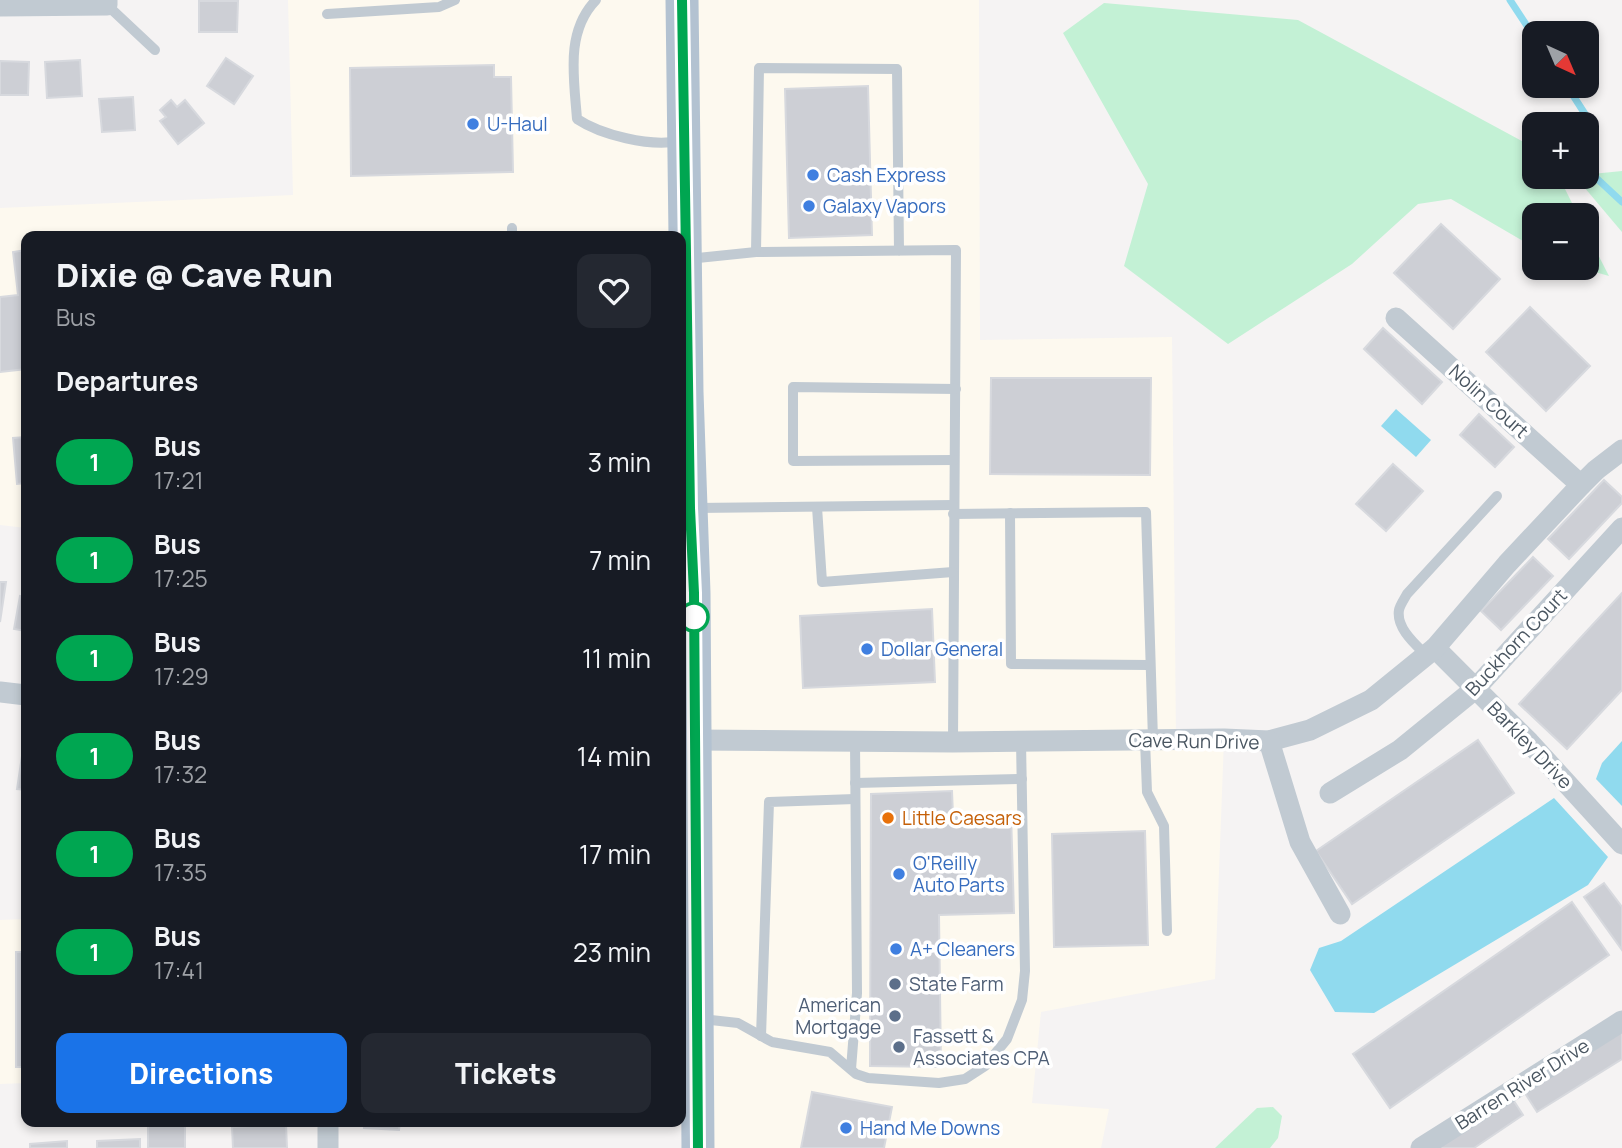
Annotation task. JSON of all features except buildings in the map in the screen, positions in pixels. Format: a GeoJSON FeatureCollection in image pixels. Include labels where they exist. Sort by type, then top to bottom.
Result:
{"type":"FeatureCollection","features":[{"type":"Feature","properties":{"kind":"main road"},"geometry":{"type":"LineString","coordinates":[[682,0],[685,231]]}},
{"type":"Feature","properties":{"kind":"main road"},"geometry":{"type":"LineString","coordinates":[[686,475],[690,508],[687,624],[695,740],[688,814],[689,917],[697,1018],[698,1148]]}},
{"type":"Feature","properties":{"kind":"street"},"geometry":{"type":"LineString","coordinates":[[0,6],[107,2]]}},
{"type":"Feature","properties":{"kind":"street","name":"Nolin Court"},"geometry":{"type":"LineString","coordinates":[[1396,317],[1581,485]]}},
{"type":"Feature","properties":{"kind":"street","name":"Cave Run Drive"},"geometry":{"type":"LineString","coordinates":[[695,740],[1269,741],[1329,723],[1371,700],[1430,652],[1581,485],[1622,450]]}},
{"type":"Feature","properties":{"kind":"street","name":"Buckhorn Court"},"geometry":{"type":"LineString","coordinates":[[1330,793],[1400,750],[1475,689],[1622,528]]}},
{"type":"Feature","properties":{"kind":"street","name":"Barkley Drive"},"geometry":{"type":"LineString","coordinates":[[1430,652],[1475,689],[1538,752],[1622,844]]}},
{"type":"Feature","properties":{"kind":"street"},"geometry":{"type":"LineString","coordinates":[[0,692],[21,694]]}},
{"type":"Feature","properties":{"kind":"street"},"geometry":{"type":"LineString","coordinates":[[1269,741],[1300,842],[1340,914]]}},
{"type":"Feature","properties":{"kind":"street","name":"Barren River Drive"},"geometry":{"type":"LineString","coordinates":[[1422,1148],[1622,1021]]}},
{"type":"Feature","properties":{"kind":"street"},"geometry":{"type":"LineString","coordinates":[[328,1127],[328,1148]]}},
{"type":"Feature","properties":{"kind":"lane"},"geometry":{"type":"LineString","coordinates":[[327,14],[439,7],[455,0]]}},
{"type":"Feature","properties":{"kind":"lane"},"geometry":{"type":"LineString","coordinates":[[590,1],[581,19],[572,56],[577,119],[589,127],[648,142],[669,143],[684,140]]}},
{"type":"Feature","properties":{"kind":"lane"},"geometry":{"type":"LineString","coordinates":[[107,2],[155,50]]}},
{"type":"Feature","properties":{"kind":"lane"},"geometry":{"type":"LineString","coordinates":[[756,252],[759,68],[897,69],[899,250]]}},
{"type":"Feature","properties":{"kind":"lane"},"geometry":{"type":"LineString","coordinates":[[686,259],[756,252],[956,250],[953,742]]}},
{"type":"Feature","properties":{"kind":"lane"},"geometry":{"type":"LineString","coordinates":[[954,460],[793,461],[793,387],[956,389]]}},
{"type":"Feature","properties":{"kind":"lane"},"geometry":{"type":"LineString","coordinates":[[1430,652],[1409,638],[1401,625],[1399,610],[1407,594],[1497,496]]}},
{"type":"Feature","properties":{"kind":"lane"},"geometry":{"type":"LineString","coordinates":[[817,507],[822,582],[953,572]]}},
{"type":"Feature","properties":{"kind":"lane"},"geometry":{"type":"LineString","coordinates":[[690,508],[817,507],[1010,513],[1146,512],[1150,665],[1147,792],[1164,826],[1167,931]]}},
{"type":"Feature","properties":{"kind":"lane"},"geometry":{"type":"LineString","coordinates":[[1010,513],[1011,664],[1150,665]]}},
{"type":"Feature","properties":{"kind":"lane"},"geometry":{"type":"LineString","coordinates":[[851,1069],[857,993],[855,741]]}},
{"type":"Feature","properties":{"kind":"lane"},"geometry":{"type":"LineString","coordinates":[[697,1018],[738,1023],[772,1042],[830,1052],[856,1074],[868,1078],[939,1083],[965,1079],[985,1066],[1007,1039],[1022,1000],[1025,971],[1021,741]]}},
{"type":"Feature","properties":{"kind":"lane"},"geometry":{"type":"LineString","coordinates":[[855,783],[1022,779]]}},
{"type":"Feature","properties":{"kind":"lane"},"geometry":{"type":"LineString","coordinates":[[761,1036],[769,802],[855,799]]}},
{"type":"Feature","properties":{"kind":"shaded area"},"geometry":{"type":"Polygon","coordinates":[[[288,0],[979,0],[980,340],[1172,337],[1176,739],[1224,739],[1215,979],[1041,1012],[1032,1103],[1109,1109],[1101,1148],[698,1148],[686,504],[686,231],[21,231],[21,527],[0,525],[0,208],[293,195],[288,0]]]}},
{"type":"Feature","properties":{"kind":"shaded area"},"geometry":{"type":"Polygon","coordinates":[[[21,919],[21,1083],[0,1084],[0,920],[21,919]]]}},
{"type":"Feature","properties":{"kind":"green space"},"geometry":{"type":"Polygon","coordinates":[[[1104,3],[1298,20],[1522,141],[1522,189],[1565,189],[1572,203],[1522,203],[1522,240],[1451,199],[1418,204],[1352,264],[1228,344],[1124,266],[1148,184],[1063,33],[1104,3]]]}},
{"type":"Feature","properties":{"kind":"green space"},"geometry":{"type":"Polygon","coordinates":[[[1622,171],[1622,232],[1586,189],[1599,189],[1599,173],[1622,171]]]}},
{"type":"Feature","properties":{"kind":"green space"},"geometry":{"type":"Polygon","coordinates":[[[1599,256],[1609,276],[1599,273],[1599,256]]]}},
{"type":"Feature","properties":{"kind":"green space"},"geometry":{"type":"Polygon","coordinates":[[[1273,1107],[1282,1116],[1278,1138],[1270,1148],[1215,1148],[1257,1108],[1273,1107]]]}},
{"type":"Feature","properties":{"kind":"water"},"geometry":{"type":"Polygon","coordinates":[[[1396,409],[1431,440],[1416,457],[1381,426],[1396,409]]]}},
{"type":"Feature","properties":{"kind":"water"},"geometry":{"type":"Polygon","coordinates":[[[1622,741],[1622,806],[1596,779],[1602,763],[1622,741]]]}},
{"type":"Feature","properties":{"kind":"water"},"geometry":{"type":"Polygon","coordinates":[[[1554,798],[1608,857],[1588,885],[1374,1013],[1335,1012],[1310,970],[1319,948],[1341,941],[1554,798]]]}},
{"type":"Feature","properties":{"kind":"waterway"},"geometry":{"type":"LineString","coordinates":[[1510,0],[1524,21]]}},
{"type":"Feature","properties":{"kind":"waterway"},"geometry":{"type":"LineString","coordinates":[[1575,98],[1594,128],[1592,174],[1622,202]]}},
{"type":"Feature","properties":{"kind":"bus line","name":"1"},"geometry":{"type":"LineString","coordinates":[[682,0],[686,231]]}},
{"type":"Feature","properties":{"kind":"bus line","name":"1"},"geometry":{"type":"LineString","coordinates":[[686,254],[694,593],[698,1148]]}},
{"type":"Feature","properties":{"kind":"place","name":"U-Haul"},"geometry":{"type":"Point","coordinates":[473,124]}},
{"type":"Feature","properties":{"kind":"place","name":"Cash Express"},"geometry":{"type":"Point","coordinates":[813,175]}},
{"type":"Feature","properties":{"kind":"place","name":"Galaxy Vapors"},"geometry":{"type":"Point","coordinates":[809,206]}},
{"type":"Feature","properties":{"kind":"place","name":"Dollar General"},"geometry":{"type":"Point","coordinates":[867,649]}},
{"type":"Feature","properties":{"kind":"place","name":"Little Caesars"},"geometry":{"type":"Point","coordinates":[888,818]}},
{"type":"Feature","properties":{"kind":"place","name":"O'Reilly Auto Parts"},"geometry":{"type":"Point","coordinates":[899,874]}},
{"type":"Feature","properties":{"kind":"place","name":"A+ Cleaners"},"geometry":{"type":"Point","coordinates":[896,949]}},
{"type":"Feature","properties":{"kind":"place","name":"State Farm"},"geometry":{"type":"Point","coordinates":[895,984]}},
{"type":"Feature","properties":{"kind":"place","name":"American Mortgage"},"geometry":{"type":"Point","coordinates":[895,1016]}},
{"type":"Feature","properties":{"kind":"place","name":"Fassett & Associates CPA"},"geometry":{"type":"Point","coordinates":[899,1047]}},
{"type":"Feature","properties":{"kind":"place","name":"Hand Me Downs"},"geometry":{"type":"Point","coordinates":[846,1128]}}]}
